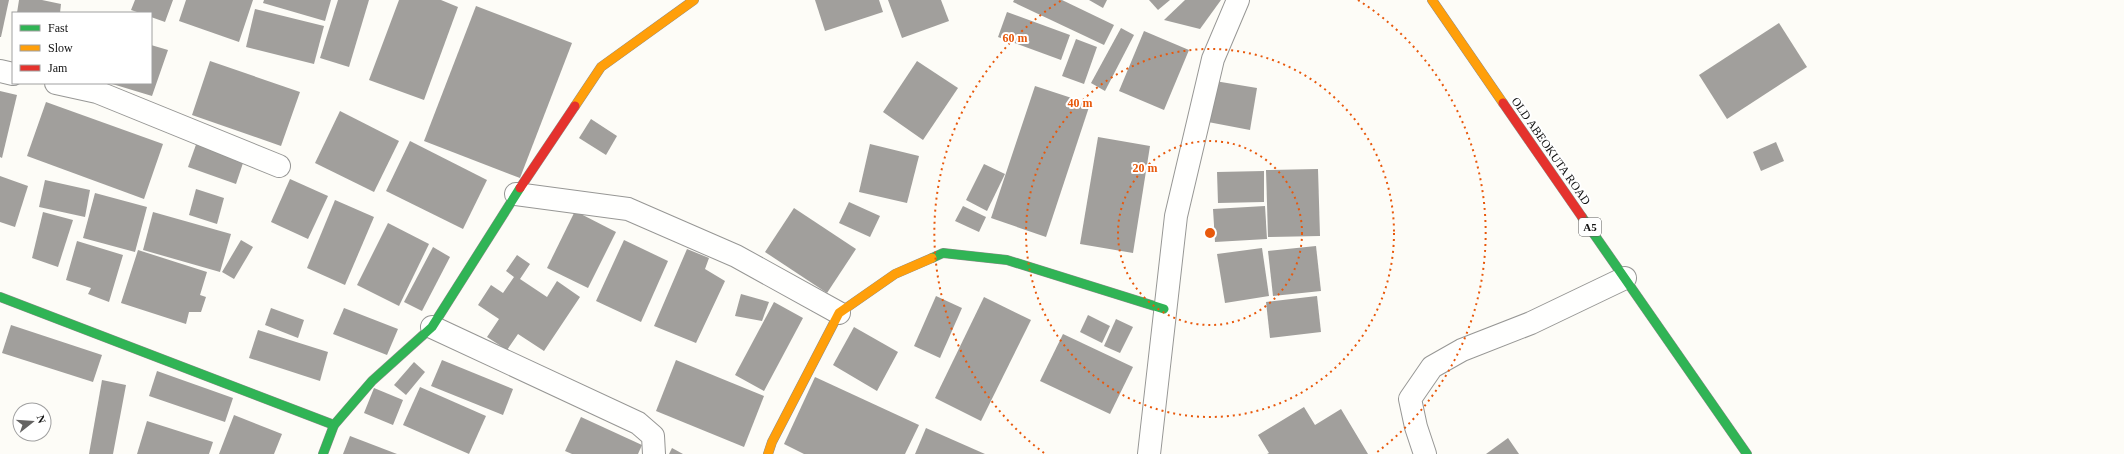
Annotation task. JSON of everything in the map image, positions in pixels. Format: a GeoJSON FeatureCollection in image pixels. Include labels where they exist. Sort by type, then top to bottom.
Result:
{"type":"FeatureCollection","features":[{"type":"Feature","properties":{"kind":"main road"},"geometry":{"type":"LineString","coordinates":[[323,454],[334,425],[372,381],[432,327],[516,194],[601,67],[694,0]]}},
{"type":"Feature","properties":{"kind":"main road","name":"OLD ABEOKUTA ROAD"},"geometry":{"type":"LineString","coordinates":[[1432,0],[1747,454]]}},
{"type":"Feature","properties":{"kind":"main road"},"geometry":{"type":"LineString","coordinates":[[768,454],[786,414],[840,312],[895,274],[943,253],[1007,260],[1164,309]]}},
{"type":"Feature","properties":{"kind":"main road"},"geometry":{"type":"LineString","coordinates":[[0,297],[334,425]]}},
{"type":"Feature","properties":{"kind":"street"},"geometry":{"type":"LineString","coordinates":[[1150,454],[1164,309],[1179,201],[1213,59],[1238,0]]}},
{"type":"Feature","properties":{"kind":"street"},"geometry":{"type":"LineString","coordinates":[[0,71],[12,74]]}},
{"type":"Feature","properties":{"kind":"street"},"geometry":{"type":"LineString","coordinates":[[61,84],[97,92],[279,166]]}},
{"type":"Feature","properties":{"kind":"street"},"geometry":{"type":"LineString","coordinates":[[516,194],[628,209],[736,256],[840,312]]}},
{"type":"Feature","properties":{"kind":"street"},"geometry":{"type":"LineString","coordinates":[[1425,454],[1416,427],[1410,399],[1432,367],[1462,350],[1531,322],[1625,278]]}},
{"type":"Feature","properties":{"kind":"street"},"geometry":{"type":"LineString","coordinates":[[432,327],[638,423],[652,436],[654,454]]}},
{"type":"Feature","properties":{"kind":"building"},"geometry":{"type":"Polygon","coordinates":[[[0,0],[9,0],[1,37],[0,37],[0,0]]]}},
{"type":"Feature","properties":{"kind":"building"},"geometry":{"type":"Polygon","coordinates":[[[19,0],[42,0],[61,4],[60,12],[17,12],[19,0]]]}},
{"type":"Feature","properties":{"kind":"building"},"geometry":{"type":"Polygon","coordinates":[[[135,0],[173,0],[165,22],[152,17],[152,12],[137,12],[131,10],[135,0]]]}},
{"type":"Feature","properties":{"kind":"building"},"geometry":{"type":"Polygon","coordinates":[[[186,0],[253,0],[239,42],[179,21],[186,0]]]}},
{"type":"Feature","properties":{"kind":"building"},"geometry":{"type":"Polygon","coordinates":[[[264,0],[331,0],[325,21],[263,3],[264,0]]]}},
{"type":"Feature","properties":{"kind":"building"},"geometry":{"type":"Polygon","coordinates":[[[338,0],[369,0],[349,67],[320,58],[338,0]]]}},
{"type":"Feature","properties":{"kind":"building"},"geometry":{"type":"Polygon","coordinates":[[[399,0],[441,0],[458,7],[424,100],[369,80],[399,0]]]}},
{"type":"Feature","properties":{"kind":"building"},"geometry":{"type":"Polygon","coordinates":[[[815,0],[879,0],[883,12],[825,31],[815,0]]]}},
{"type":"Feature","properties":{"kind":"building"},"geometry":{"type":"Polygon","coordinates":[[[888,0],[941,0],[949,21],[902,38],[888,0]]]}},
{"type":"Feature","properties":{"kind":"building"},"geometry":{"type":"Polygon","coordinates":[[[1014,0],[1062,0],[1114,25],[1104,45],[1013,2],[1014,0]]]}},
{"type":"Feature","properties":{"kind":"building"},"geometry":{"type":"Polygon","coordinates":[[[1089,0],[1107,0],[1103,8],[1089,0]]]}},
{"type":"Feature","properties":{"kind":"building"},"geometry":{"type":"Polygon","coordinates":[[[1149,0],[1170,0],[1158,10],[1149,0]]]}},
{"type":"Feature","properties":{"kind":"building"},"geometry":{"type":"Polygon","coordinates":[[[1185,0],[1221,0],[1200,29],[1164,20],[1185,0]]]}},
{"type":"Feature","properties":{"kind":"building"},"geometry":{"type":"Polygon","coordinates":[[[476,6],[572,43],[520,178],[424,141],[476,6]]]}},
{"type":"Feature","properties":{"kind":"building"},"geometry":{"type":"Polygon","coordinates":[[[255,9],[324,26],[314,64],[246,47],[255,9]]]}},
{"type":"Feature","properties":{"kind":"building"},"geometry":{"type":"Polygon","coordinates":[[[1007,12],[1070,35],[1061,60],[998,37],[1007,12]]]}},
{"type":"Feature","properties":{"kind":"building"},"geometry":{"type":"Polygon","coordinates":[[[1779,23],[1807,67],[1727,119],[1699,75],[1779,23]]]}},
{"type":"Feature","properties":{"kind":"building"},"geometry":{"type":"Polygon","coordinates":[[[1121,28],[1134,35],[1105,91],[1091,83],[1121,28]]]}},
{"type":"Feature","properties":{"kind":"building"},"geometry":{"type":"Polygon","coordinates":[[[1144,31],[1189,50],[1164,110],[1119,91],[1144,31]]]}},
{"type":"Feature","properties":{"kind":"building"},"geometry":{"type":"Polygon","coordinates":[[[1076,39],[1097,47],[1084,84],[1062,76],[1076,39]]]}},
{"type":"Feature","properties":{"kind":"building"},"geometry":{"type":"Polygon","coordinates":[[[152,45],[168,50],[152,96],[112,84],[152,84],[152,45]]]}},
{"type":"Feature","properties":{"kind":"building"},"geometry":{"type":"Polygon","coordinates":[[[210,61],[300,92],[281,146],[192,115],[210,61]]]}},
{"type":"Feature","properties":{"kind":"building"},"geometry":{"type":"Polygon","coordinates":[[[917,61],[958,88],[923,140],[883,112],[917,61]]]}},
{"type":"Feature","properties":{"kind":"building"},"geometry":{"type":"Polygon","coordinates":[[[1215,81],[1257,88],[1250,130],[1208,122],[1215,81]]]}},
{"type":"Feature","properties":{"kind":"building"},"geometry":{"type":"Polygon","coordinates":[[[1035,86],[1090,104],[1046,237],[991,218],[1035,86]]]}},
{"type":"Feature","properties":{"kind":"building"},"geometry":{"type":"Polygon","coordinates":[[[0,91],[17,95],[2,158],[0,157],[0,91]]]}},
{"type":"Feature","properties":{"kind":"building"},"geometry":{"type":"Polygon","coordinates":[[[46,102],[163,144],[144,199],[27,156],[46,102]]]}},
{"type":"Feature","properties":{"kind":"building"},"geometry":{"type":"Polygon","coordinates":[[[340,111],[399,141],[374,192],[315,163],[340,111]]]}},
{"type":"Feature","properties":{"kind":"building"},"geometry":{"type":"Polygon","coordinates":[[[591,119],[617,136],[606,155],[579,138],[591,119]]]}},
{"type":"Feature","properties":{"kind":"building"},"geometry":{"type":"Polygon","coordinates":[[[1098,137],[1150,146],[1133,253],[1080,244],[1098,137]]]}},
{"type":"Feature","properties":{"kind":"building"},"geometry":{"type":"Polygon","coordinates":[[[198,139],[245,157],[236,184],[188,167],[198,139]]]}},
{"type":"Feature","properties":{"kind":"building"},"geometry":{"type":"Polygon","coordinates":[[[410,141],[487,180],[463,229],[386,191],[410,141]]]}},
{"type":"Feature","properties":{"kind":"building"},"geometry":{"type":"Polygon","coordinates":[[[1776,142],[1784,161],[1761,171],[1753,152],[1776,142]]]}},
{"type":"Feature","properties":{"kind":"building"},"geometry":{"type":"Polygon","coordinates":[[[870,144],[919,156],[907,203],[859,192],[870,144]]]}},
{"type":"Feature","properties":{"kind":"building"},"geometry":{"type":"Polygon","coordinates":[[[984,164],[1005,174],[987,211],[966,200],[984,164]]]}},
{"type":"Feature","properties":{"kind":"building"},"geometry":{"type":"Polygon","coordinates":[[[1318,169],[1320,236],[1268,237],[1266,170],[1318,169]]]}},
{"type":"Feature","properties":{"kind":"building"},"geometry":{"type":"Polygon","coordinates":[[[1264,171],[1264,202],[1218,203],[1217,172],[1264,171]]]}},
{"type":"Feature","properties":{"kind":"building"},"geometry":{"type":"Polygon","coordinates":[[[0,176],[28,186],[15,227],[0,222],[0,176]]]}},
{"type":"Feature","properties":{"kind":"building"},"geometry":{"type":"Polygon","coordinates":[[[290,179],[328,196],[308,239],[271,222],[290,179]]]}},
{"type":"Feature","properties":{"kind":"building"},"geometry":{"type":"Polygon","coordinates":[[[45,180],[90,190],[85,217],[39,207],[45,180]]]}},
{"type":"Feature","properties":{"kind":"building"},"geometry":{"type":"Polygon","coordinates":[[[196,189],[224,198],[217,224],[189,215],[196,189]]]}},
{"type":"Feature","properties":{"kind":"building"},"geometry":{"type":"Polygon","coordinates":[[[95,193],[147,207],[135,252],[83,238],[95,193]]]}},
{"type":"Feature","properties":{"kind":"building"},"geometry":{"type":"Polygon","coordinates":[[[335,200],[374,217],[345,285],[307,268],[335,200]]]}},
{"type":"Feature","properties":{"kind":"building"},"geometry":{"type":"Polygon","coordinates":[[[849,202],[880,216],[870,237],[839,223],[849,202]]]}},
{"type":"Feature","properties":{"kind":"building"},"geometry":{"type":"Polygon","coordinates":[[[963,206],[986,217],[979,232],[955,221],[963,206]]]}},
{"type":"Feature","properties":{"kind":"building"},"geometry":{"type":"Polygon","coordinates":[[[1265,206],[1267,239],[1215,242],[1213,209],[1265,206]]]}},
{"type":"Feature","properties":{"kind":"building"},"geometry":{"type":"Polygon","coordinates":[[[794,208],[856,249],[827,293],[765,252],[794,208]]]}},
{"type":"Feature","properties":{"kind":"building"},"geometry":{"type":"Polygon","coordinates":[[[575,211],[616,232],[588,288],[547,268],[575,211]]]}},
{"type":"Feature","properties":{"kind":"building"},"geometry":{"type":"Polygon","coordinates":[[[43,212],[73,220],[58,267],[32,258],[43,212]]]}},
{"type":"Feature","properties":{"kind":"building"},"geometry":{"type":"Polygon","coordinates":[[[153,212],[231,234],[220,272],[143,250],[153,212]]]}},
{"type":"Feature","properties":{"kind":"building"},"geometry":{"type":"Polygon","coordinates":[[[388,223],[429,244],[399,306],[357,285],[388,223]]]}},
{"type":"Feature","properties":{"kind":"building"},"geometry":{"type":"Polygon","coordinates":[[[241,240],[253,247],[234,279],[222,272],[241,240]]]}},
{"type":"Feature","properties":{"kind":"building"},"geometry":{"type":"Polygon","coordinates":[[[624,240],[668,261],[641,322],[596,301],[624,240]]]}},
{"type":"Feature","properties":{"kind":"building"},"geometry":{"type":"Polygon","coordinates":[[[77,241],[123,255],[109,302],[88,294],[91,288],[66,280],[77,241]]]}},
{"type":"Feature","properties":{"kind":"building"},"geometry":{"type":"Polygon","coordinates":[[[1316,246],[1321,291],[1273,296],[1268,251],[1316,246]]]}},
{"type":"Feature","properties":{"kind":"building"},"geometry":{"type":"Polygon","coordinates":[[[433,247],[450,257],[422,311],[404,302],[433,247]]]}},
{"type":"Feature","properties":{"kind":"building"},"geometry":{"type":"Polygon","coordinates":[[[1262,248],[1269,296],[1225,303],[1217,254],[1262,248]]]}},
{"type":"Feature","properties":{"kind":"building"},"geometry":{"type":"Polygon","coordinates":[[[687,249],[709,258],[705,269],[725,281],[696,343],[654,326],[687,249]]]}},
{"type":"Feature","properties":{"kind":"building"},"geometry":{"type":"Polygon","coordinates":[[[138,250],[207,272],[200,295],[206,297],[201,312],[189,312],[186,324],[121,303],[138,250]]]}},
{"type":"Feature","properties":{"kind":"building"},"geometry":{"type":"Polygon","coordinates":[[[517,255],[530,264],[520,279],[547,297],[557,281],[580,297],[544,351],[518,334],[507,350],[487,337],[499,319],[478,305],[491,285],[503,293],[514,277],[506,271],[517,255]]]}},
{"type":"Feature","properties":{"kind":"building"},"geometry":{"type":"Polygon","coordinates":[[[741,294],[769,302],[762,321],[735,316],[741,294]]]}},
{"type":"Feature","properties":{"kind":"building"},"geometry":{"type":"Polygon","coordinates":[[[936,296],[962,308],[940,358],[914,346],[936,296]]]}},
{"type":"Feature","properties":{"kind":"building"},"geometry":{"type":"Polygon","coordinates":[[[1317,296],[1321,332],[1270,338],[1266,302],[1317,296]]]}},
{"type":"Feature","properties":{"kind":"building"},"geometry":{"type":"Polygon","coordinates":[[[984,297],[1031,320],[981,421],[935,398],[984,297]]]}},
{"type":"Feature","properties":{"kind":"building"},"geometry":{"type":"Polygon","coordinates":[[[774,302],[803,318],[764,391],[735,375],[774,302]]]}},
{"type":"Feature","properties":{"kind":"building"},"geometry":{"type":"Polygon","coordinates":[[[271,308],[304,320],[298,338],[265,325],[271,308]]]}},
{"type":"Feature","properties":{"kind":"building"},"geometry":{"type":"Polygon","coordinates":[[[344,308],[398,329],[387,355],[333,334],[344,308]]]}},
{"type":"Feature","properties":{"kind":"building"},"geometry":{"type":"Polygon","coordinates":[[[1088,315],[1110,326],[1102,343],[1080,332],[1088,315]]]}},
{"type":"Feature","properties":{"kind":"building"},"geometry":{"type":"Polygon","coordinates":[[[1116,319],[1133,327],[1120,353],[1104,346],[1116,319]]]}},
{"type":"Feature","properties":{"kind":"building"},"geometry":{"type":"Polygon","coordinates":[[[11,325],[102,355],[93,382],[2,353],[11,325]]]}},
{"type":"Feature","properties":{"kind":"building"},"geometry":{"type":"Polygon","coordinates":[[[854,327],[898,352],[877,391],[833,365],[854,327]]]}},
{"type":"Feature","properties":{"kind":"building"},"geometry":{"type":"Polygon","coordinates":[[[258,330],[328,352],[320,381],[249,358],[258,330]]]}},
{"type":"Feature","properties":{"kind":"building"},"geometry":{"type":"Polygon","coordinates":[[[1063,334],[1133,367],[1110,414],[1040,381],[1063,334]]]}},
{"type":"Feature","properties":{"kind":"building"},"geometry":{"type":"Polygon","coordinates":[[[442,360],[513,389],[503,415],[431,386],[442,360]]]}},
{"type":"Feature","properties":{"kind":"building"},"geometry":{"type":"Polygon","coordinates":[[[676,360],[764,396],[744,447],[656,411],[676,360]]]}},
{"type":"Feature","properties":{"kind":"building"},"geometry":{"type":"Polygon","coordinates":[[[414,362],[425,372],[406,395],[394,385],[414,362]]]}},
{"type":"Feature","properties":{"kind":"building"},"geometry":{"type":"Polygon","coordinates":[[[157,371],[233,398],[225,422],[149,396],[157,371]]]}},
{"type":"Feature","properties":{"kind":"building"},"geometry":{"type":"Polygon","coordinates":[[[815,377],[919,425],[905,454],[804,454],[784,444],[815,377]]]}},
{"type":"Feature","properties":{"kind":"building"},"geometry":{"type":"Polygon","coordinates":[[[102,380],[126,385],[113,454],[89,454],[102,380]]]}},
{"type":"Feature","properties":{"kind":"building"},"geometry":{"type":"Polygon","coordinates":[[[420,387],[486,416],[469,454],[403,425],[420,387]]]}},
{"type":"Feature","properties":{"kind":"building"},"geometry":{"type":"Polygon","coordinates":[[[374,388],[403,400],[393,425],[364,413],[374,388]]]}},
{"type":"Feature","properties":{"kind":"building"},"geometry":{"type":"Polygon","coordinates":[[[1304,407],[1315,425],[1341,409],[1368,454],[1267,454],[1269,453],[1258,435],[1304,407]]]}},
{"type":"Feature","properties":{"kind":"building"},"geometry":{"type":"Polygon","coordinates":[[[234,415],[282,434],[274,454],[219,454],[234,415]]]}},
{"type":"Feature","properties":{"kind":"building"},"geometry":{"type":"Polygon","coordinates":[[[581,417],[642,445],[638,454],[572,454],[565,451],[581,417]]]}},
{"type":"Feature","properties":{"kind":"building"},"geometry":{"type":"Polygon","coordinates":[[[147,421],[213,442],[209,454],[137,454],[147,421]]]}},
{"type":"Feature","properties":{"kind":"building"},"geometry":{"type":"Polygon","coordinates":[[[926,428],[985,454],[915,454],[926,428]]]}},
{"type":"Feature","properties":{"kind":"building"},"geometry":{"type":"Polygon","coordinates":[[[350,436],[397,454],[343,454],[350,436]]]}},
{"type":"Feature","properties":{"kind":"building"},"geometry":{"type":"Polygon","coordinates":[[[1508,438],[1519,454],[1486,454],[1508,438]]]}},
{"type":"Feature","properties":{"kind":"building"},"geometry":{"type":"Polygon","coordinates":[[[672,448],[683,454],[669,454],[672,448]]]}},
{"type":"Feature","properties":{"kind":"traffic: fast"},"geometry":{"type":"LineString","coordinates":[[323,454],[334,425],[372,381],[432,327],[520,188]]}},
{"type":"Feature","properties":{"kind":"traffic: fast"},"geometry":{"type":"LineString","coordinates":[[1582,217],[1747,454]]}},
{"type":"Feature","properties":{"kind":"traffic: fast"},"geometry":{"type":"LineString","coordinates":[[932,258],[943,253],[1007,260],[1164,309]]}},
{"type":"Feature","properties":{"kind":"traffic: fast"},"geometry":{"type":"LineString","coordinates":[[0,297],[334,425]]}},
{"type":"Feature","properties":{"kind":"traffic: slow"},"geometry":{"type":"LineString","coordinates":[[575,106],[601,67],[694,0]]}},
{"type":"Feature","properties":{"kind":"traffic: slow"},"geometry":{"type":"LineString","coordinates":[[1432,0],[1503,103]]}},
{"type":"Feature","properties":{"kind":"traffic: slow"},"geometry":{"type":"LineString","coordinates":[[768,454],[772,442],[839,313],[895,274],[932,258]]}},
{"type":"Feature","properties":{"kind":"traffic: jam"},"geometry":{"type":"LineString","coordinates":[[1503,103],[1582,217]]}},
{"type":"Feature","properties":{"kind":"traffic: jam"},"geometry":{"type":"LineString","coordinates":[[520,188],[575,106]]}}]}
